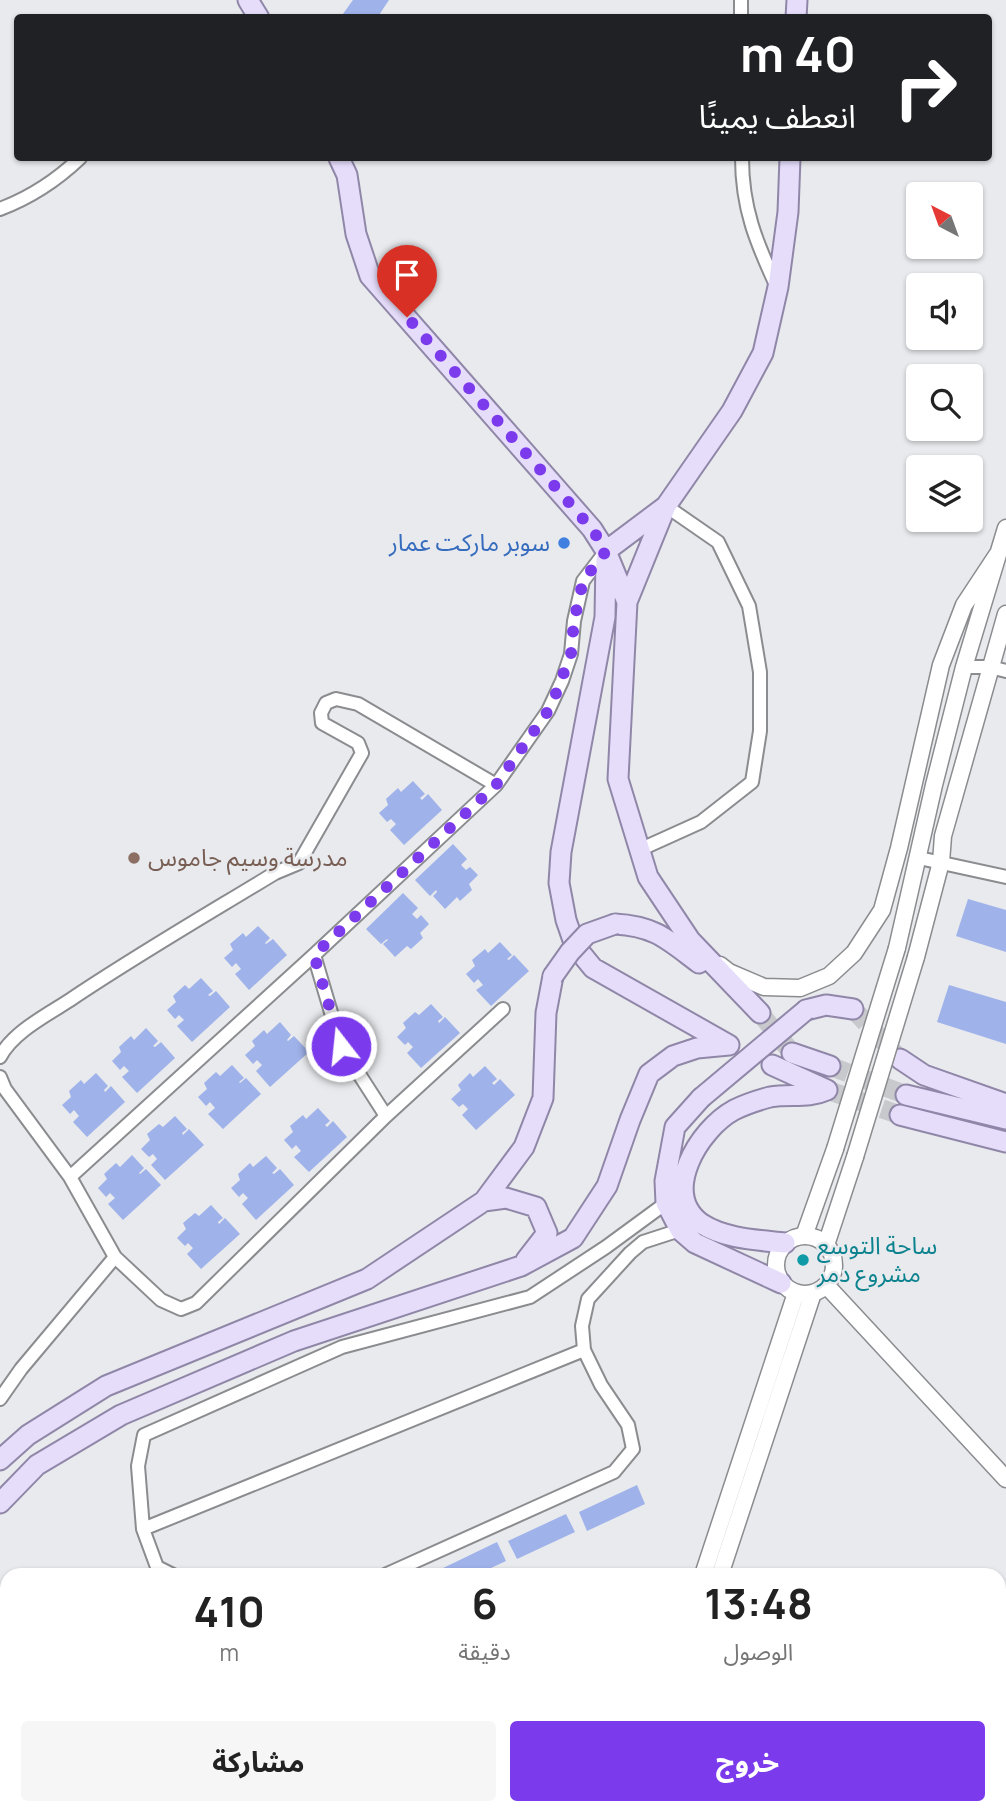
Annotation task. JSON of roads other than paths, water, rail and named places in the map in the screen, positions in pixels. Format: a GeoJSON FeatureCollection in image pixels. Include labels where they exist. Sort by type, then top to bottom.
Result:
{"type":"FeatureCollection","features":[{"type":"Feature","properties":{"kind":"main road"},"geometry":{"type":"LineString","coordinates":[[340,161],[347,175],[356,234],[370,276],[585,521],[606,551],[627,602]]}},
{"type":"Feature","properties":{"kind":"main road"},"geometry":{"type":"LineString","coordinates":[[0,1460],[28,1435],[106,1386],[366,1279],[484,1201],[524,1147],[542,1098],[546,1013],[553,976],[587,934],[615,924],[638,925],[661,934],[755,1007],[690,940],[648,877],[618,779],[627,602],[666,506],[732,411],[763,352],[778,287],[788,212],[790,161]]}},
{"type":"Feature","properties":{"kind":"main road"},"geometry":{"type":"LineString","coordinates":[[606,551],[666,506]]}},
{"type":"Feature","properties":{"kind":"main road"},"geometry":{"type":"LineString","coordinates":[[0,1503],[37,1465],[121,1415],[294,1341],[521,1266],[573,1238],[607,1185],[649,1074],[673,1056],[697,1048],[729,1045],[593,968],[575,946],[566,920],[559,883],[561,852],[605,617],[606,551]]}},
{"type":"Feature","properties":{"kind":"main road"},"geometry":{"type":"LineString","coordinates":[[789,1288],[695,1243],[680,1230],[666,1203],[665,1181],[675,1127],[701,1098],[806,1010],[826,1005],[853,1009]]}},
{"type":"Feature","properties":{"kind":"main road"},"geometry":{"type":"LineString","coordinates":[[792,1053],[831,1066]]}},
{"type":"Feature","properties":{"kind":"main road"},"geometry":{"type":"LineString","coordinates":[[900,1059],[924,1075],[1006,1104]]}},
{"type":"Feature","properties":{"kind":"main road"},"geometry":{"type":"LineString","coordinates":[[772,1065],[827,1090],[814,1096],[771,1097],[734,1110],[709,1129],[689,1163],[682,1184],[686,1206],[702,1224],[730,1235],[785,1244]]}},
{"type":"Feature","properties":{"kind":"main road"},"geometry":{"type":"LineString","coordinates":[[906,1095],[1006,1119]]}},
{"type":"Feature","properties":{"kind":"main road"},"geometry":{"type":"LineString","coordinates":[[900,1115],[1006,1142]]}},
{"type":"Feature","properties":{"kind":"main road"},"geometry":{"type":"LineString","coordinates":[[484,1201],[506,1198],[536,1207],[547,1233],[521,1266]]}},
{"type":"Feature","properties":{"kind":"street"},"geometry":{"type":"LineString","coordinates":[[0,209],[35,191],[77,161]]}},
{"type":"Feature","properties":{"kind":"street"},"geometry":{"type":"LineString","coordinates":[[742,161],[742,189],[757,242],[778,287]]}},
{"type":"Feature","properties":{"kind":"street"},"geometry":{"type":"LineString","coordinates":[[639,850],[701,822],[752,782],[760,731],[760,672],[749,607],[718,542],[666,506]]}},
{"type":"Feature","properties":{"kind":"street"},"geometry":{"type":"LineString","coordinates":[[804,1236],[835,1149],[897,948],[964,667],[1006,528]]}},
{"type":"Feature","properties":{"kind":"street"},"geometry":{"type":"LineString","coordinates":[[70,1177],[496,785],[548,711],[558,691],[571,654],[574,621],[583,581],[606,551]]}},
{"type":"Feature","properties":{"kind":"street"},"geometry":{"type":"LineString","coordinates":[[690,940],[729,972],[764,986],[800,988],[829,976],[854,953],[882,910],[941,665],[964,605],[997,555]]}},
{"type":"Feature","properties":{"kind":"street"},"geometry":{"type":"LineString","coordinates":[[826,1245],[916,957],[941,862],[943,836],[998,669],[1006,614]]}},
{"type":"Feature","properties":{"kind":"street"},"geometry":{"type":"LineString","coordinates":[[964,667],[998,669]]}},
{"type":"Feature","properties":{"kind":"street"},"geometry":{"type":"LineString","coordinates":[[0,1057],[6,1046],[15,1038],[120,967],[275,873],[299,863],[362,753],[358,743],[322,723],[321,713],[326,703],[336,699],[358,704],[496,785]]}},
{"type":"Feature","properties":{"kind":"street"},"geometry":{"type":"LineString","coordinates":[[919,858],[1006,877]]}},
{"type":"Feature","properties":{"kind":"street"},"geometry":{"type":"LineString","coordinates":[[314,955],[341,1046],[386,1116]]}},
{"type":"Feature","properties":{"kind":"street"},"geometry":{"type":"LineString","coordinates":[[0,1077],[5,1089],[70,1177],[115,1257],[161,1300],[181,1309],[196,1303],[386,1116],[503,1009]]}},
{"type":"Feature","properties":{"kind":"street"},"geometry":{"type":"LineString","coordinates":[[159,1568],[143,1529],[138,1466],[144,1435],[342,1347],[530,1297],[666,1203]]}},
{"type":"Feature","properties":{"kind":"street"},"geometry":{"type":"LineString","coordinates":[[401,1568],[614,1472],[633,1449],[628,1425],[601,1385],[584,1350],[582,1326],[588,1299],[629,1253],[643,1242],[680,1230]]}},
{"type":"Feature","properties":{"kind":"street"},"geometry":{"type":"LineString","coordinates":[[722,1568],[820,1289],[834,1270],[834,1261],[826,1245],[820,1240],[797,1237],[780,1250],[775,1267],[789,1288]]}},
{"type":"Feature","properties":{"kind":"street"},"geometry":{"type":"LineString","coordinates":[[0,1399],[21,1369],[115,1257]]}},
{"type":"Feature","properties":{"kind":"street"},"geometry":{"type":"LineString","coordinates":[[789,1288],[820,1289],[1006,1479]]}},
{"type":"Feature","properties":{"kind":"street"},"geometry":{"type":"LineString","coordinates":[[705,1568],[789,1288]]}},
{"type":"Feature","properties":{"kind":"street"},"geometry":{"type":"LineString","coordinates":[[143,1529],[584,1350]]}},
{"type":"Feature","properties":{"kind":"tunnel"},"geometry":{"type":"LineString","coordinates":[[853,1009],[899,1058]]}},
{"type":"Feature","properties":{"kind":"tunnel"},"geometry":{"type":"LineString","coordinates":[[760,1013],[792,1053]]}},
{"type":"Feature","properties":{"kind":"tunnel"},"geometry":{"type":"LineString","coordinates":[[830,1066],[906,1095]]}},
{"type":"Feature","properties":{"kind":"tunnel"},"geometry":{"type":"LineString","coordinates":[[827,1090],[900,1115]]}},
{"type":"Feature","properties":{"kind":"place","name":"سوبر ماركت عمار"},"geometry":{"type":"Point","coordinates":[564,543]}},
{"type":"Feature","properties":{"kind":"place","name":"مدرسة وسيم جاموس"},"geometry":{"type":"Point","coordinates":[134,858]}},
{"type":"Feature","properties":{"kind":"place","name":"ساحة التوسع مشروع دمر"},"geometry":{"type":"Point","coordinates":[803,1260]}}]}
